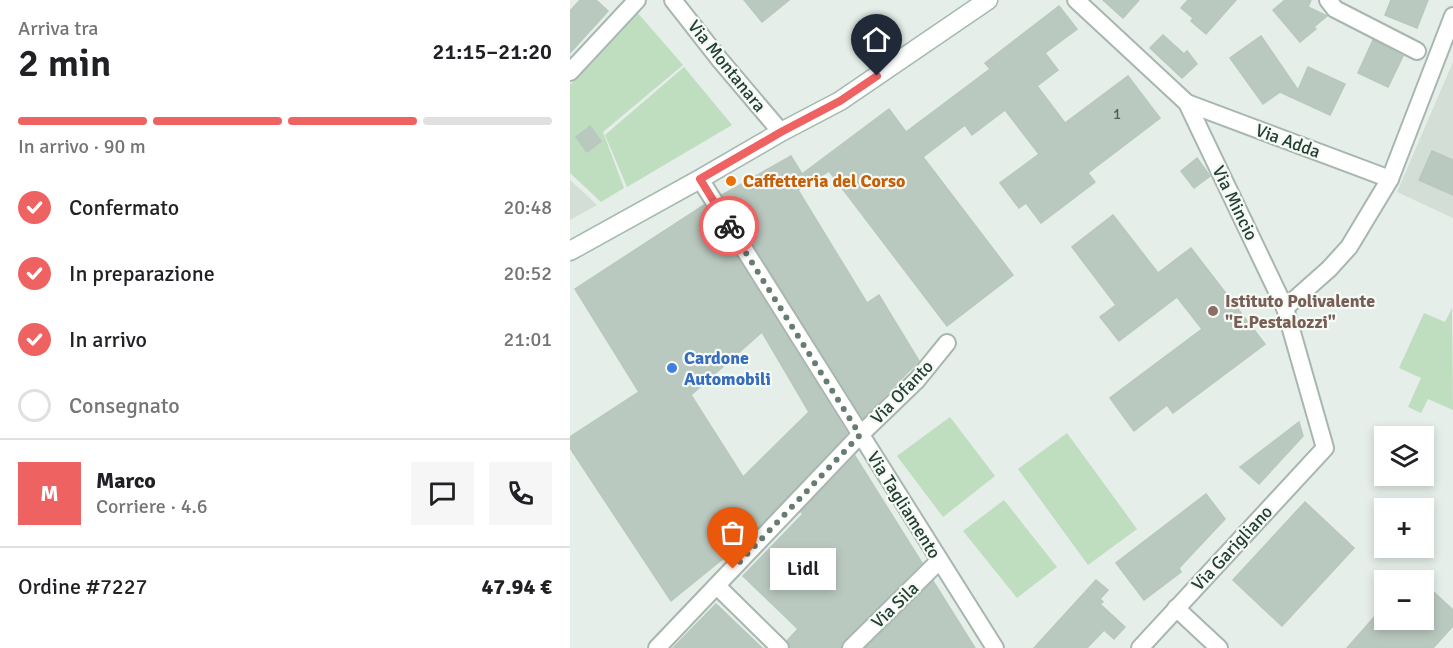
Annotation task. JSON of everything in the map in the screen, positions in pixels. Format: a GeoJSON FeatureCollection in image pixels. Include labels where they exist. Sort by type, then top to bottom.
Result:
{"type":"FeatureCollection","features":[{"type":"Feature","properties":{"kind":"main road"},"geometry":{"type":"LineString","coordinates":[[570,251],[840,101],[988,0]]}},
{"type":"Feature","properties":{"kind":"street"},"geometry":{"type":"LineString","coordinates":[[570,72],[637,0]]}},
{"type":"Feature","properties":{"kind":"street","name":"Via Montanara"},"geometry":{"type":"LineString","coordinates":[[673,0],[781,132]]}},
{"type":"Feature","properties":{"kind":"street","name":"Via Mincio"},"geometry":{"type":"LineString","coordinates":[[1076,0],[1187,104],[1286,308],[1324,448]]}},
{"type":"Feature","properties":{"kind":"street"},"geometry":{"type":"LineString","coordinates":[[1328,0],[1335,9],[1417,51]]}},
{"type":"Feature","properties":{"kind":"street"},"geometry":{"type":"LineString","coordinates":[[1286,308],[1329,269],[1349,247],[1390,179],[1453,16]]}},
{"type":"Feature","properties":{"kind":"street","name":"Via Adda"},"geometry":{"type":"LineString","coordinates":[[1187,104],[1390,179]]}},
{"type":"Feature","properties":{"kind":"street","name":"Via Tagliamento"},"geometry":{"type":"LineString","coordinates":[[700,179],[995,648]]}},
{"type":"Feature","properties":{"kind":"street","name":"Via Ofanto"},"geometry":{"type":"LineString","coordinates":[[657,648],[860,435],[917,380],[947,343]]}},
{"type":"Feature","properties":{"kind":"street","name":"Via Garigliano"},"geometry":{"type":"LineString","coordinates":[[1140,648],[1324,448]]}},
{"type":"Feature","properties":{"kind":"street","name":"Via Sila"},"geometry":{"type":"LineString","coordinates":[[851,648],[939,561]]}},
{"type":"Feature","properties":{"kind":"street"},"geometry":{"type":"LineString","coordinates":[[717,586],[780,648]]}},
{"type":"Feature","properties":{"kind":"street"},"geometry":{"type":"LineString","coordinates":[[1176,608],[1219,648]]}},
{"type":"Feature","properties":{"kind":"shaded area"},"geometry":{"type":"Polygon","coordinates":[[[1453,62],[1453,218],[1397,192],[1453,62]]]}},
{"type":"Feature","properties":{"kind":"shaded area"},"geometry":{"type":"Polygon","coordinates":[[[570,180],[597,205],[570,220],[570,180]]]}},
{"type":"Feature","properties":{"kind":"green space"},"geometry":{"type":"Polygon","coordinates":[[[636,11],[683,65],[603,132],[624,188],[601,202],[570,173],[570,85],[636,11]]]}},
{"type":"Feature","properties":{"kind":"green space"},"geometry":{"type":"Polygon","coordinates":[[[684,67],[732,125],[627,187],[605,135],[684,67]]]}},
{"type":"Feature","properties":{"kind":"green space"},"geometry":{"type":"Polygon","coordinates":[[[1452,308],[1453,410],[1428,399],[1421,413],[1408,407],[1421,378],[1399,368],[1424,313],[1445,322],[1452,308]]]}},
{"type":"Feature","properties":{"kind":"green space"},"geometry":{"type":"Polygon","coordinates":[[[950,417],[995,476],[943,517],[897,456],[950,417]]]}},
{"type":"Feature","properties":{"kind":"green space"},"geometry":{"type":"Polygon","coordinates":[[[1067,433],[1137,529],[1088,565],[1018,469],[1067,433]]]}},
{"type":"Feature","properties":{"kind":"green space"},"geometry":{"type":"Polygon","coordinates":[[[1004,500],[1057,567],[1017,598],[963,531],[1004,500]]]}},
{"type":"Feature","properties":{"kind":"building"},"geometry":{"type":"Polygon","coordinates":[[[580,0],[596,0],[608,11],[570,53],[570,11],[580,0]]]}},
{"type":"Feature","properties":{"kind":"building"},"geometry":{"type":"Polygon","coordinates":[[[744,0],[789,0],[762,22],[744,0]]]}},
{"type":"Feature","properties":{"kind":"building"},"geometry":{"type":"Polygon","coordinates":[[[1103,0],[1139,0],[1123,18],[1103,0]]]}},
{"type":"Feature","properties":{"kind":"building"},"geometry":{"type":"Polygon","coordinates":[[[1188,0],[1236,0],[1206,34],[1191,21],[1193,18],[1181,8],[1188,0]]]}},
{"type":"Feature","properties":{"kind":"building"},"geometry":{"type":"Polygon","coordinates":[[[1285,0],[1311,0],[1308,7],[1327,16],[1300,42],[1273,10],[1285,0]]]}},
{"type":"Feature","properties":{"kind":"building"},"geometry":{"type":"Polygon","coordinates":[[[1391,0],[1428,0],[1417,28],[1385,15],[1391,0]]]}},
{"type":"Feature","properties":{"kind":"building"},"geometry":{"type":"Polygon","coordinates":[[[1059,6],[1077,29],[1045,53],[1058,70],[1037,86],[1065,123],[1128,76],[1160,118],[1088,173],[1095,182],[1041,223],[1026,203],[1019,208],[1000,183],[1039,154],[1005,110],[972,135],[965,125],[923,157],[1013,275],[947,326],[829,171],[798,190],[867,303],[879,295],[919,361],[863,418],[722,195],[791,156],[802,174],[889,109],[906,132],[990,69],[985,63],[1059,6]]]}},
{"type":"Feature","properties":{"kind":"building"},"geometry":{"type":"Polygon","coordinates":[[[1163,35],[1184,54],[1187,51],[1197,64],[1182,78],[1150,48],[1163,35]]]}},
{"type":"Feature","properties":{"kind":"building"},"geometry":{"type":"Polygon","coordinates":[[[1261,36],[1298,90],[1308,67],[1345,84],[1330,115],[1280,92],[1263,104],[1230,58],[1261,36]]]}},
{"type":"Feature","properties":{"kind":"building"},"geometry":{"type":"Polygon","coordinates":[[[1373,40],[1403,56],[1388,87],[1358,73],[1373,40]]]}},
{"type":"Feature","properties":{"kind":"building"},"geometry":{"type":"Polygon","coordinates":[[[590,126],[601,141],[587,152],[576,137],[590,126]]]}},
{"type":"Feature","properties":{"kind":"building"},"geometry":{"type":"Polygon","coordinates":[[[1432,151],[1453,160],[1453,195],[1419,180],[1432,151]]]}},
{"type":"Feature","properties":{"kind":"building"},"geometry":{"type":"Polygon","coordinates":[[[1197,158],[1210,176],[1194,188],[1181,171],[1197,158]]]}},
{"type":"Feature","properties":{"kind":"building","name":"Cardone Automobili"},"geometry":{"type":"Polygon","coordinates":[[[704,205],[847,433],[746,540],[671,601],[570,448],[570,437],[639,392],[575,289],[704,205]],[[762,332],[691,395],[743,477],[809,412],[762,332]]]}},
{"type":"Feature","properties":{"kind":"building","name":"Istituto Polivalente \"E.Pestalozzi\""},"geometry":{"type":"Polygon","coordinates":[[[1113,215],[1158,273],[1191,248],[1265,344],[1173,413],[1167,405],[1134,431],[1110,398],[1202,329],[1177,297],[1119,341],[1100,317],[1116,305],[1072,247],[1113,215]]]}},
{"type":"Feature","properties":{"kind":"building"},"geometry":{"type":"Polygon","coordinates":[[[1299,422],[1303,436],[1259,484],[1240,467],[1299,422]]]}},
{"type":"Feature","properties":{"kind":"building"},"geometry":{"type":"Polygon","coordinates":[[[855,456],[922,563],[844,641],[841,648],[790,648],[787,641],[798,629],[743,576],[855,456]]]}},
{"type":"Feature","properties":{"kind":"building"},"geometry":{"type":"Polygon","coordinates":[[[1206,494],[1225,519],[1179,568],[1181,572],[1144,600],[1116,563],[1206,494]]]}},
{"type":"Feature","properties":{"kind":"building"},"geometry":{"type":"Polygon","coordinates":[[[1305,502],[1354,548],[1282,626],[1233,580],[1305,502]]]}},
{"type":"Feature","properties":{"kind":"building"},"geometry":{"type":"Polygon","coordinates":[[[1096,580],[1108,590],[1100,599],[1103,602],[1100,604],[1125,627],[1114,639],[1104,630],[1087,648],[1034,648],[1096,580]]]}},
{"type":"Feature","properties":{"kind":"building"},"geometry":{"type":"Polygon","coordinates":[[[933,581],[975,648],[866,648],[933,581]]]}},
{"type":"Feature","properties":{"kind":"building"},"geometry":{"type":"Polygon","coordinates":[[[1434,592],[1453,610],[1453,626],[1433,648],[1347,648],[1374,617],[1374,630],[1434,630],[1434,592]]]}},
{"type":"Feature","properties":{"kind":"building"},"geometry":{"type":"Polygon","coordinates":[[[716,604],[762,648],[673,648],[716,604]]]}},
{"type":"Feature","properties":{"kind":"way so far"},"geometry":{"type":"LineString","coordinates":[[729,226],[860,435],[733,569]]}},
{"type":"Feature","properties":{"kind":"place","name":"Caffetteria del Corso"},"geometry":{"type":"Point","coordinates":[731,181]}},
{"type":"Feature","properties":{"kind":"place","name":"Istituto Polivalente \"E.Pestalozzi\""},"geometry":{"type":"Point","coordinates":[1213,311]}},
{"type":"Feature","properties":{"kind":"place","name":"Cardone Automobili"},"geometry":{"type":"Point","coordinates":[672,368]}},
{"type":"Feature","properties":{"kind":"place","name":"Lidl"},"geometry":{"type":"Point","coordinates":[733,569]}},
{"type":"Feature","properties":{"kind":"route"},"geometry":{"type":"LineString","coordinates":[[729,226],[700,179],[840,101],[877,76]]}}]}
